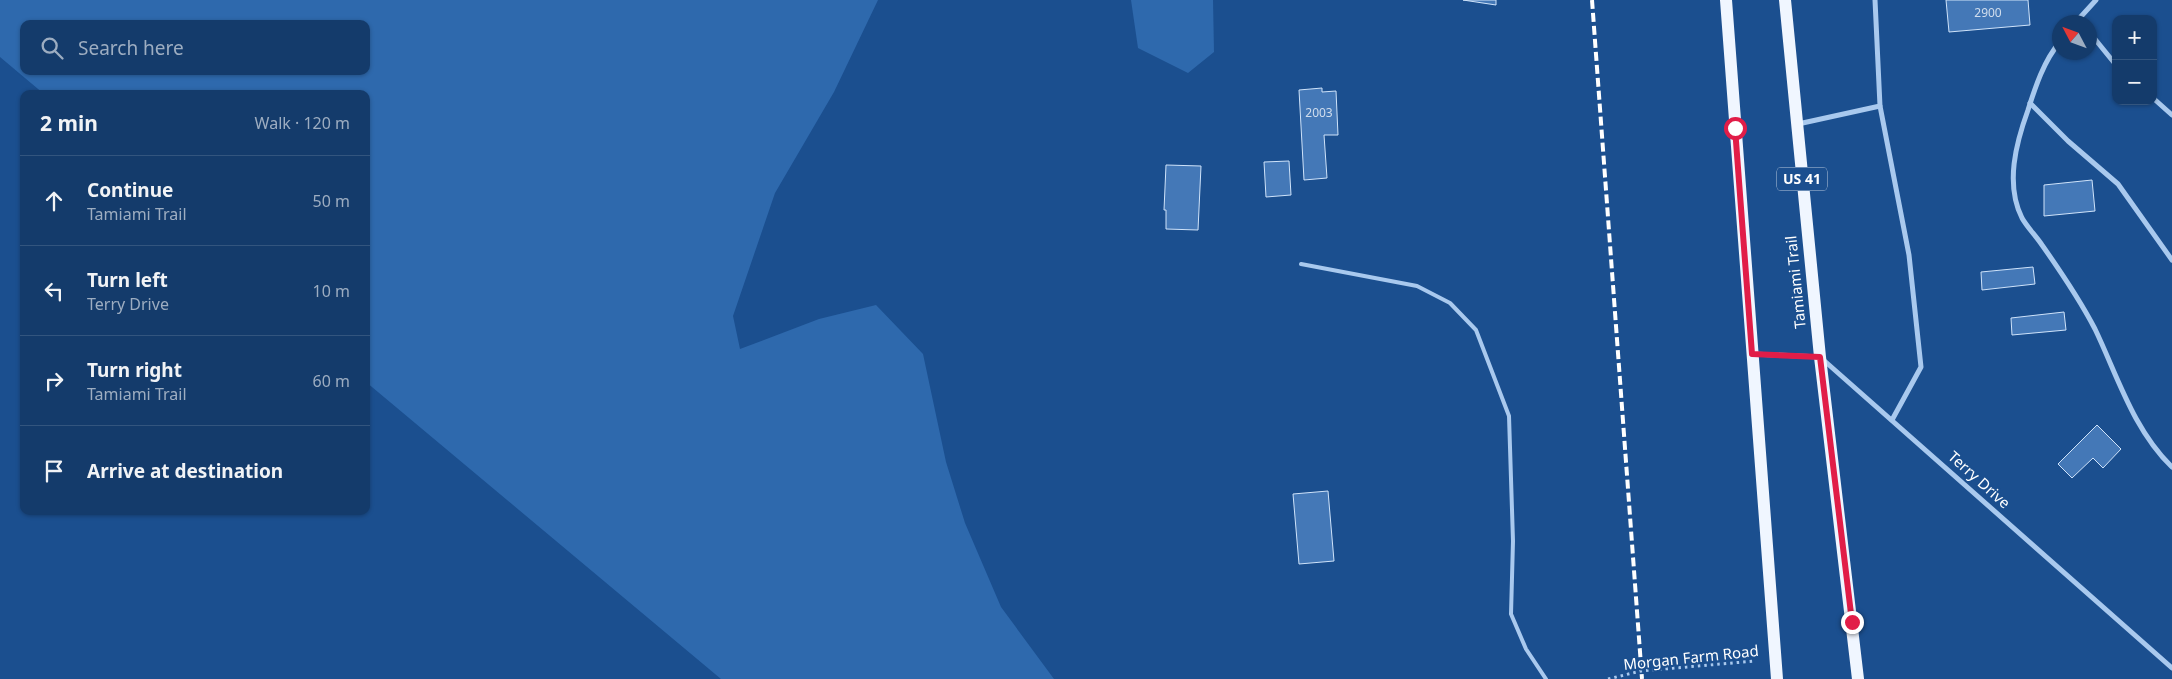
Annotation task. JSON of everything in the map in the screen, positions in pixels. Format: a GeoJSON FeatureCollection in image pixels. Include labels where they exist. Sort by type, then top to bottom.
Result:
{"type":"FeatureCollection","features":[{"type":"Feature","properties":{"kind":"main road"},"geometry":{"type":"LineString","coordinates":[[1726,0],[1777,679]]}},
{"type":"Feature","properties":{"kind":"main road","name":"Tamiami Trail"},"geometry":{"type":"LineString","coordinates":[[1785,0],[1820,357],[1858,679]]}},
{"type":"Feature","properties":{"kind":"street"},"geometry":{"type":"LineString","coordinates":[[1875,0],[1880,106],[1909,255],[1921,367],[1892,420]]}},
{"type":"Feature","properties":{"kind":"street"},"geometry":{"type":"LineString","coordinates":[[2084,15],[2096,0]]}},
{"type":"Feature","properties":{"kind":"street"},"geometry":{"type":"LineString","coordinates":[[2097,42],[2112,60]]}},
{"type":"Feature","properties":{"kind":"street"},"geometry":{"type":"LineString","coordinates":[[2052,50],[2030,103],[2017,141],[2014,163],[2015,189],[2022,217],[2073,291],[2090,322],[2140,427],[2155,450],[2172,467]]}},
{"type":"Feature","properties":{"kind":"street"},"geometry":{"type":"LineString","coordinates":[[2157,102],[2172,115]]}},
{"type":"Feature","properties":{"kind":"street"},"geometry":{"type":"LineString","coordinates":[[2030,103],[2068,141],[2118,184],[2172,260]]}},
{"type":"Feature","properties":{"kind":"street"},"geometry":{"type":"LineString","coordinates":[[1797,124],[1880,106]]}},
{"type":"Feature","properties":{"kind":"street"},"geometry":{"type":"LineString","coordinates":[[1752,354],[1820,357]]}},
{"type":"Feature","properties":{"kind":"street","name":"Terry Drive"},"geometry":{"type":"LineString","coordinates":[[1820,357],[2172,668]]}},
{"type":"Feature","properties":{"kind":"lane"},"geometry":{"type":"LineString","coordinates":[[1301,264],[1417,286],[1450,302],[1476,330],[1509,416],[1513,541],[1512,614],[1526,649],[1546,679]]}},
{"type":"Feature","properties":{"kind":"path","name":"Morgan Farm Road"},"geometry":{"type":"LineString","coordinates":[[1608,679],[1641,671],[1776,660]]}},
{"type":"Feature","properties":{"kind":"shaded area"},"geometry":{"type":"Polygon","coordinates":[[[0,0],[878,0],[834,92],[775,193],[733,316],[740,349],[819,319],[876,305],[923,354],[946,462],[965,523],[1001,607],[1054,679],[721,679],[370,385],[370,90],[39,90],[21,75],[370,75],[370,20],[20,20],[20,74],[0,57],[0,0]]]}},
{"type":"Feature","properties":{"kind":"shaded area"},"geometry":{"type":"Polygon","coordinates":[[[1131,0],[1213,0],[1214,52],[1188,73],[1138,48],[1131,0]]]}},
{"type":"Feature","properties":{"kind":"building"},"geometry":{"type":"Polygon","coordinates":[[[1463,0],[1496,0],[1496,5],[1463,0]]]}},
{"type":"Feature","properties":{"kind":"building"},"geometry":{"type":"Polygon","coordinates":[[[1946,0],[2028,0],[2030,25],[1949,32],[1946,0]]]}},
{"type":"Feature","properties":{"kind":"building"},"geometry":{"type":"Polygon","coordinates":[[[1322,88],[1322,92],[1336,91],[1338,135],[1324,135],[1327,178],[1304,180],[1299,90],[1322,88]]]}},
{"type":"Feature","properties":{"kind":"building"},"geometry":{"type":"Polygon","coordinates":[[[1289,161],[1291,195],[1266,197],[1264,162],[1289,161]]]}},
{"type":"Feature","properties":{"kind":"building"},"geometry":{"type":"Polygon","coordinates":[[[1166,165],[1201,166],[1198,230],[1166,229],[1166,210],[1164,210],[1166,165]]]}},
{"type":"Feature","properties":{"kind":"building"},"geometry":{"type":"Polygon","coordinates":[[[2092,180],[2095,211],[2044,216],[2044,185],[2092,180]]]}},
{"type":"Feature","properties":{"kind":"building"},"geometry":{"type":"Polygon","coordinates":[[[2033,267],[2035,284],[1982,290],[1981,272],[2033,267]]]}},
{"type":"Feature","properties":{"kind":"building"},"geometry":{"type":"Polygon","coordinates":[[[2064,312],[2066,330],[2012,335],[2011,318],[2064,312]]]}},
{"type":"Feature","properties":{"kind":"building"},"geometry":{"type":"Polygon","coordinates":[[[2097,425],[2121,449],[2103,468],[2093,458],[2072,478],[2058,464],[2097,425]]]}},
{"type":"Feature","properties":{"kind":"building"},"geometry":{"type":"Polygon","coordinates":[[[1328,491],[1334,561],[1299,564],[1293,494],[1328,491]]]}},
{"type":"Feature","properties":{"kind":"railway"},"geometry":{"type":"LineString","coordinates":[[1592,0],[1642,679]]}},
{"type":"Feature","properties":{"kind":"route"},"geometry":{"type":"LineString","coordinates":[[1735,128],[1752,354],[1820,357],[1852,622]]}}]}
